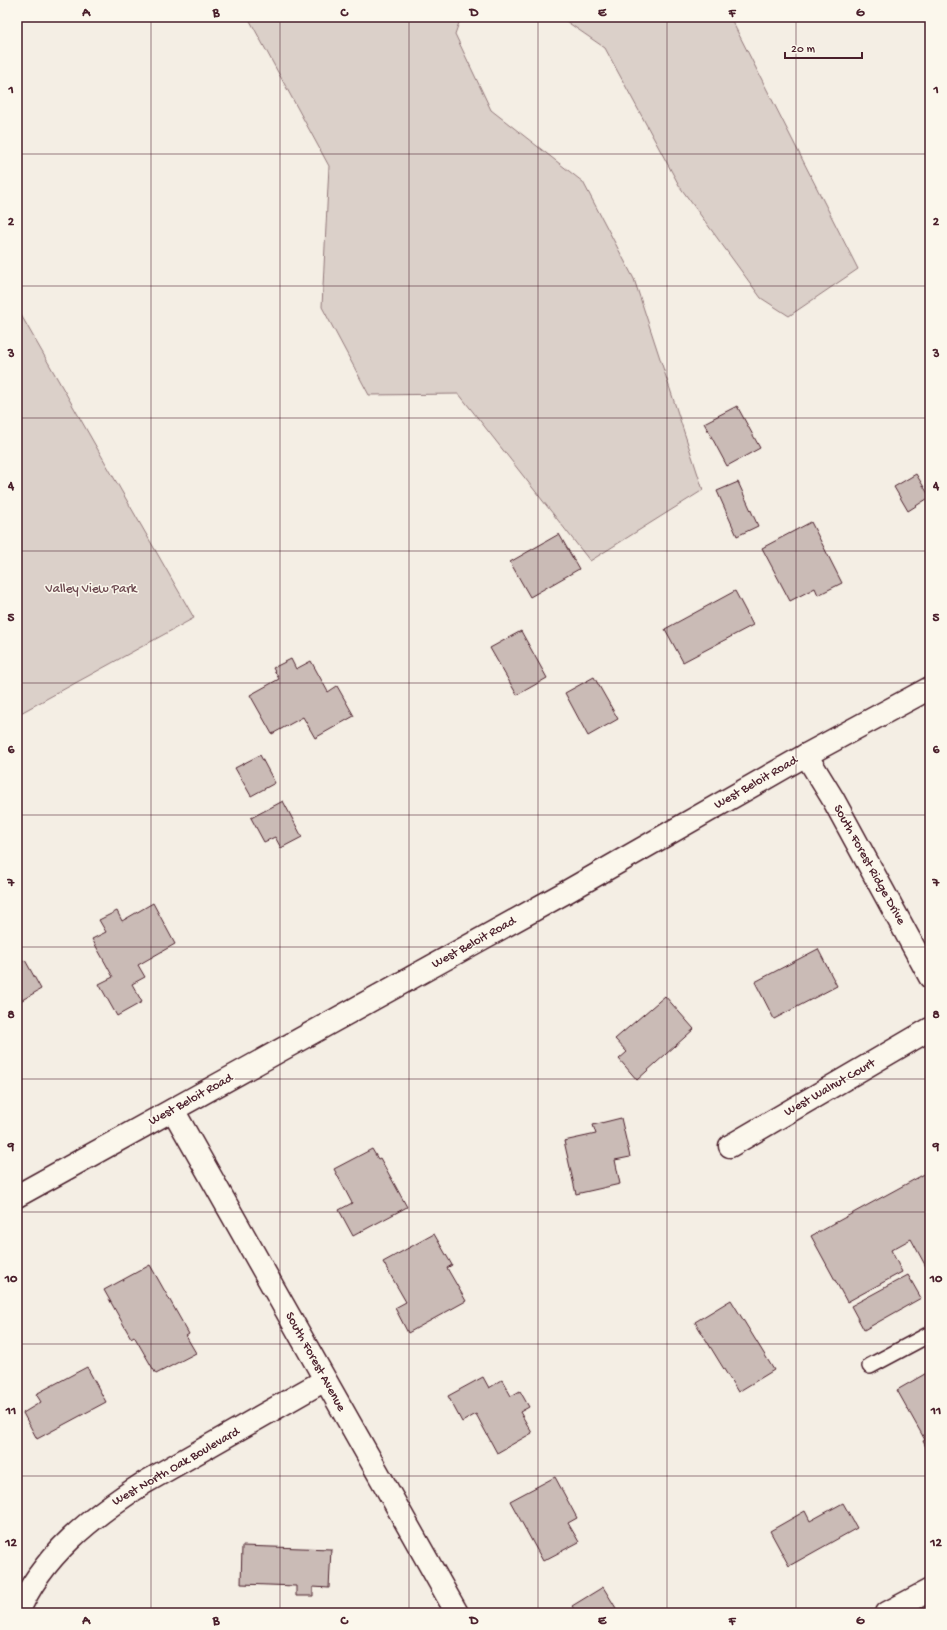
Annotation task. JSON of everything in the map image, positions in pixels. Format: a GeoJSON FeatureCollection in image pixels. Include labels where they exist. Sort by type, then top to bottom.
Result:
{"type":"FeatureCollection","features":[{"type":"Feature","properties":{"kind":"street","name":"West Beloit Road"},"geometry":{"type":"LineString","coordinates":[[17,1196],[568,891],[806,755],[930,688]]}},
{"type":"Feature","properties":{"kind":"street","name":"South Forest Ridge Drive"},"geometry":{"type":"LineString","coordinates":[[806,755],[833,799],[930,977]]}},
{"type":"Feature","properties":{"kind":"street","name":"West Walnut Court"},"geometry":{"type":"LineString","coordinates":[[730,1146],[930,1029]]}},
{"type":"Feature","properties":{"kind":"street","name":"South Forest Avenue"},"geometry":{"type":"LineString","coordinates":[[173,1110],[457,1613]]}},
{"type":"Feature","properties":{"kind":"street","name":"West North Oak Boulevard"},"geometry":{"type":"LineString","coordinates":[[18,1613],[48,1564],[76,1532],[115,1502],[144,1483],[325,1380]]}},
{"type":"Feature","properties":{"kind":"street"},"geometry":{"type":"LineString","coordinates":[[887,1613],[930,1590]]}},
{"type":"Feature","properties":{"kind":"lane"},"geometry":{"type":"LineString","coordinates":[[870,1366],[930,1334]]}},
{"type":"Feature","properties":{"kind":"green space"},"geometry":{"type":"Polygon","coordinates":[[[248,17],[461,17],[455,34],[491,110],[583,182],[634,279],[703,490],[590,561],[459,394],[369,395],[322,307],[329,166],[248,17]]]}},
{"type":"Feature","properties":{"kind":"green space"},"geometry":{"type":"Polygon","coordinates":[[[560,17],[730,17],[858,269],[789,316],[761,298],[680,187],[605,48],[560,17]]]}},
{"type":"Feature","properties":{"kind":"green space","name":"Valley View Park"},"geometry":{"type":"Polygon","coordinates":[[[17,308],[194,618],[17,715],[17,308]]]}},
{"type":"Feature","properties":{"kind":"building"},"geometry":{"type":"Polygon","coordinates":[[[737,406],[760,448],[727,466],[704,423],[737,406]]]}},
{"type":"Feature","properties":{"kind":"building"},"geometry":{"type":"Polygon","coordinates":[[[916,474],[930,497],[908,511],[894,487],[916,474]]]}},
{"type":"Feature","properties":{"kind":"building"},"geometry":{"type":"Polygon","coordinates":[[[738,482],[758,526],[737,536],[717,491],[738,482]]]}},
{"type":"Feature","properties":{"kind":"building"},"geometry":{"type":"Polygon","coordinates":[[[811,522],[842,583],[818,595],[815,588],[790,601],[762,548],[811,522]]]}},
{"type":"Feature","properties":{"kind":"building"},"geometry":{"type":"Polygon","coordinates":[[[559,534],[579,569],[530,597],[510,562],[559,534]]]}},
{"type":"Feature","properties":{"kind":"building"},"geometry":{"type":"Polygon","coordinates":[[[735,591],[753,625],[683,662],[665,629],[735,591]]]}},
{"type":"Feature","properties":{"kind":"building"},"geometry":{"type":"Polygon","coordinates":[[[521,631],[547,678],[517,695],[490,648],[521,631]]]}},
{"type":"Feature","properties":{"kind":"building"},"geometry":{"type":"Polygon","coordinates":[[[291,659],[296,669],[311,661],[328,692],[337,686],[354,716],[315,738],[303,717],[272,734],[250,695],[279,679],[273,668],[291,659]]]}},
{"type":"Feature","properties":{"kind":"building"},"geometry":{"type":"Polygon","coordinates":[[[594,677],[618,719],[588,736],[565,693],[594,677]]]}},
{"type":"Feature","properties":{"kind":"building"},"geometry":{"type":"Polygon","coordinates":[[[260,755],[275,783],[251,796],[235,768],[260,755]]]}},
{"type":"Feature","properties":{"kind":"building"},"geometry":{"type":"Polygon","coordinates":[[[283,801],[302,837],[281,848],[275,837],[264,842],[251,818],[283,801]]]}},
{"type":"Feature","properties":{"kind":"building"},"geometry":{"type":"Polygon","coordinates":[[[153,903],[175,944],[138,965],[145,977],[132,984],[142,1002],[117,1016],[99,984],[113,977],[92,939],[106,932],[99,920],[117,911],[122,921],[153,903]]]}},
{"type":"Feature","properties":{"kind":"building"},"geometry":{"type":"Polygon","coordinates":[[[818,949],[837,986],[774,1019],[755,982],[818,949]]]}},
{"type":"Feature","properties":{"kind":"building"},"geometry":{"type":"Polygon","coordinates":[[[25,960],[41,989],[17,1003],[17,965],[25,960]]]}},
{"type":"Feature","properties":{"kind":"building"},"geometry":{"type":"Polygon","coordinates":[[[665,996],[694,1029],[637,1080],[619,1059],[627,1052],[615,1039],[665,996]]]}},
{"type":"Feature","properties":{"kind":"building"},"geometry":{"type":"Polygon","coordinates":[[[621,1118],[630,1157],[615,1160],[620,1184],[576,1194],[564,1141],[596,1134],[593,1125],[621,1118]]]}},
{"type":"Feature","properties":{"kind":"building"},"geometry":{"type":"Polygon","coordinates":[[[372,1149],[378,1159],[380,1158],[407,1207],[353,1236],[339,1210],[352,1203],[334,1169],[372,1149]]]}},
{"type":"Feature","properties":{"kind":"building"},"geometry":{"type":"Polygon","coordinates":[[[930,1171],[930,1274],[911,1239],[891,1250],[902,1272],[847,1302],[811,1236],[930,1171]]]}},
{"type":"Feature","properties":{"kind":"building"},"geometry":{"type":"Polygon","coordinates":[[[434,1234],[452,1265],[447,1268],[466,1301],[408,1333],[395,1308],[406,1302],[383,1262],[434,1234]]]}},
{"type":"Feature","properties":{"kind":"building"},"geometry":{"type":"Polygon","coordinates":[[[150,1265],[189,1334],[186,1336],[196,1353],[156,1374],[134,1336],[131,1338],[104,1290],[150,1265]]]}},
{"type":"Feature","properties":{"kind":"building"},"geometry":{"type":"Polygon","coordinates":[[[908,1275],[921,1298],[864,1330],[851,1306],[908,1275]]]}},
{"type":"Feature","properties":{"kind":"building"},"geometry":{"type":"Polygon","coordinates":[[[731,1300],[774,1370],[738,1392],[695,1322],[731,1300]]]}},
{"type":"Feature","properties":{"kind":"building"},"geometry":{"type":"Polygon","coordinates":[[[87,1367],[106,1402],[37,1439],[23,1413],[41,1402],[36,1394],[87,1367]]]}},
{"type":"Feature","properties":{"kind":"building"},"geometry":{"type":"Polygon","coordinates":[[[930,1371],[930,1455],[923,1441],[925,1440],[897,1390],[930,1371]]]}},
{"type":"Feature","properties":{"kind":"building"},"geometry":{"type":"Polygon","coordinates":[[[483,1377],[489,1388],[502,1380],[511,1396],[520,1391],[529,1407],[520,1412],[532,1433],[497,1453],[476,1414],[462,1422],[448,1396],[483,1377]]]}},
{"type":"Feature","properties":{"kind":"building"},"geometry":{"type":"Polygon","coordinates":[[[555,1477],[577,1518],[568,1523],[579,1542],[543,1561],[510,1501],[555,1477]]]}},
{"type":"Feature","properties":{"kind":"building"},"geometry":{"type":"Polygon","coordinates":[[[843,1503],[857,1528],[789,1566],[770,1531],[805,1511],[810,1521],[843,1503]]]}},
{"type":"Feature","properties":{"kind":"building"},"geometry":{"type":"Polygon","coordinates":[[[242,1546],[331,1549],[329,1588],[313,1587],[313,1596],[296,1596],[296,1586],[241,1584],[242,1546]]]}},
{"type":"Feature","properties":{"kind":"building"},"geometry":{"type":"Polygon","coordinates":[[[603,1587],[619,1613],[576,1613],[572,1606],[603,1587]]]}}]}
